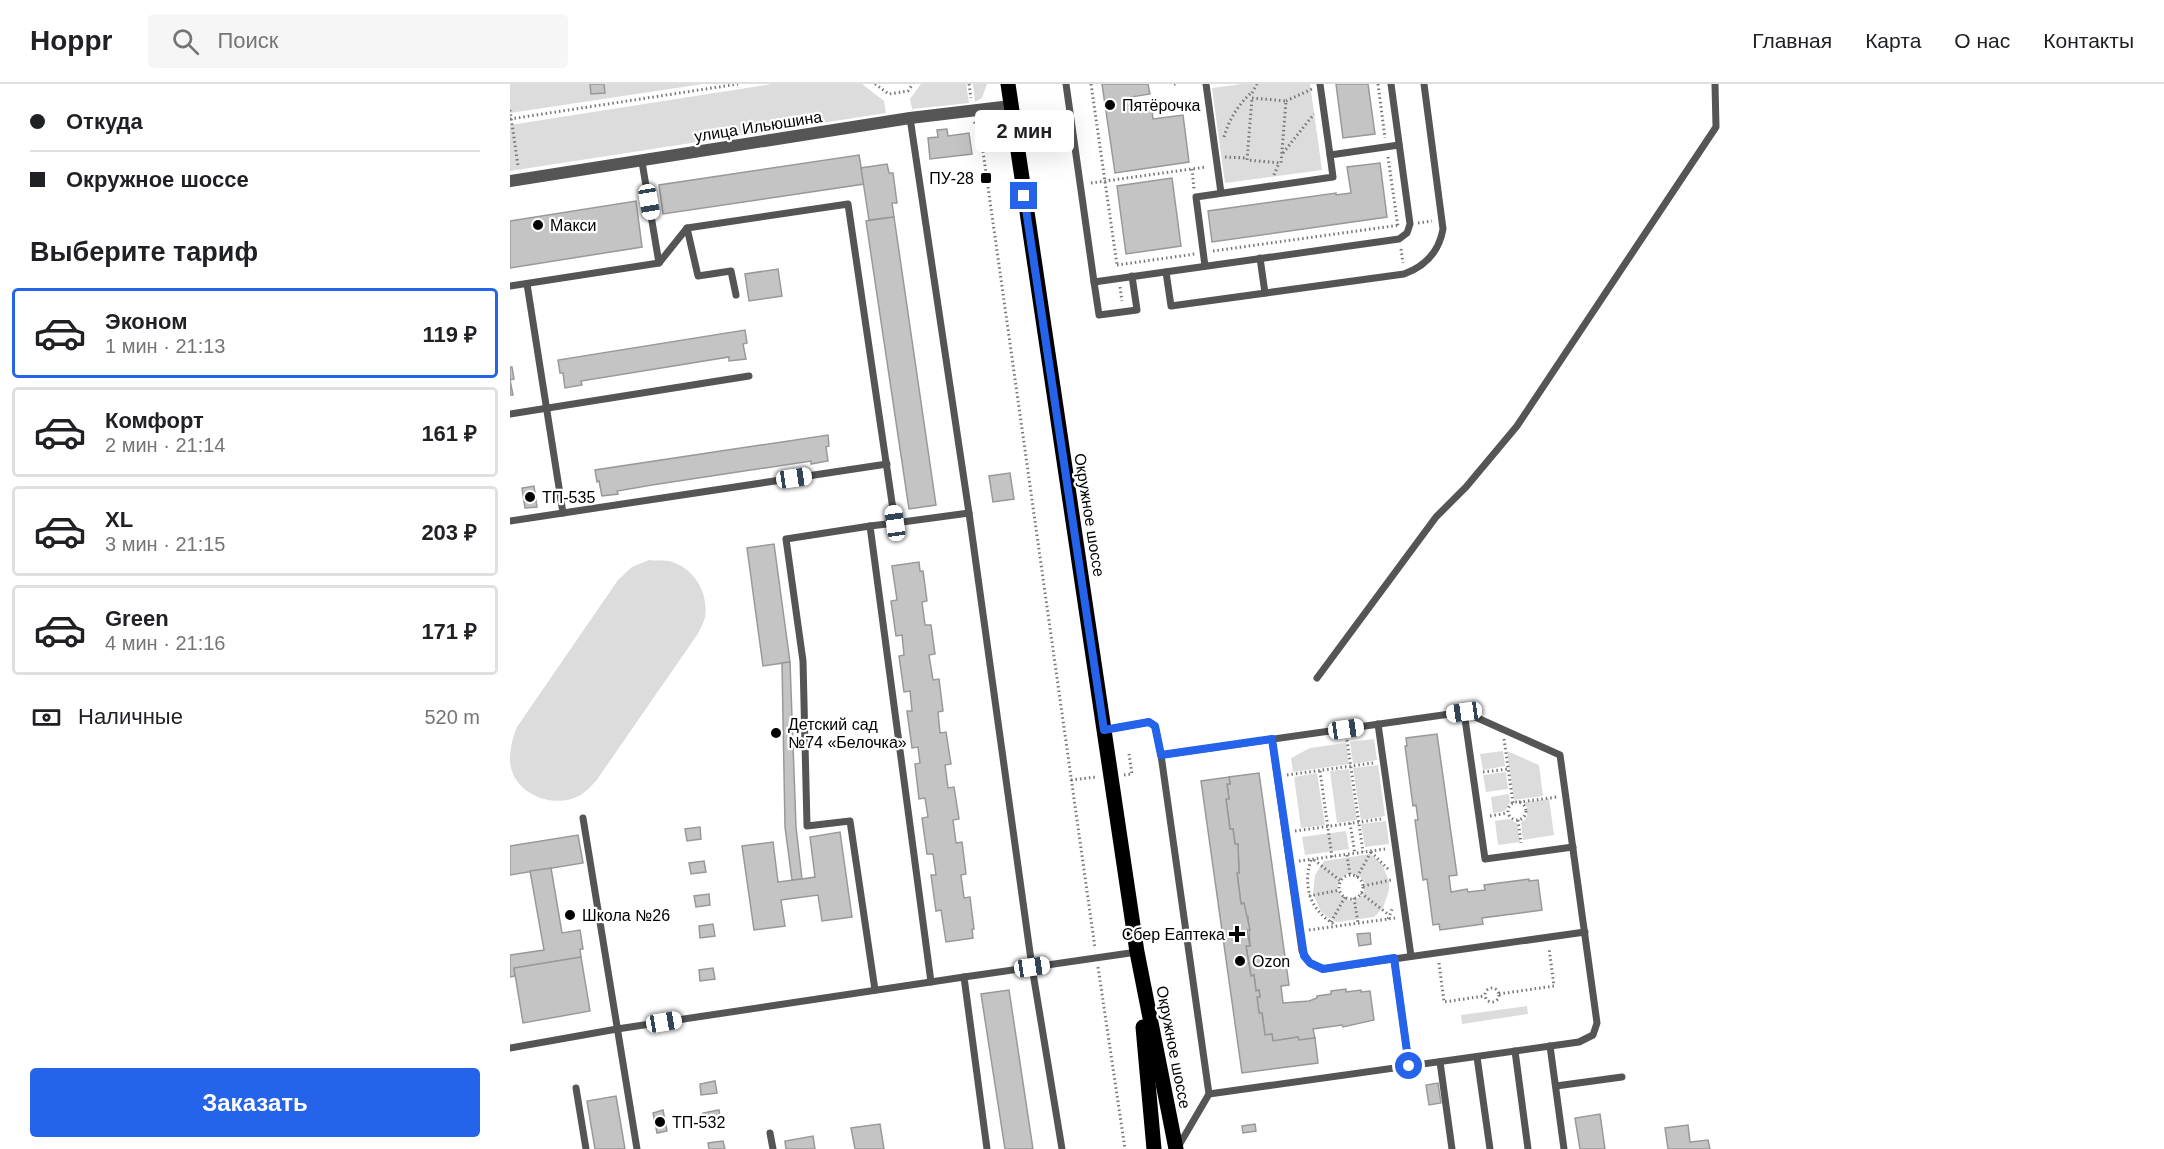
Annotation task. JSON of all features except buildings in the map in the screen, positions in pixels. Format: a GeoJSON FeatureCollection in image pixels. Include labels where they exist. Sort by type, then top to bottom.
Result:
{"type":"FeatureCollection","features":[{"type":"Feature","properties":{"kind":"main road","name":"Окружное шоссе"},"geometry":{"type":"LineString","coordinates":[[1008,84],[1137,952],[1176,1149]]}},
{"type":"Feature","properties":{"kind":"main road","name":"Окружное шоссе"},"geometry":{"type":"LineString","coordinates":[[1137,952],[1154,1149]]}},
{"type":"Feature","properties":{"kind":"street","name":"улица Ильюшина"},"geometry":{"type":"LineString","coordinates":[[515,181],[910,118],[1011,106]]}},
{"type":"Feature","properties":{"kind":"lane"},"geometry":{"type":"LineString","coordinates":[[1066,84],[1099,315],[1137,310],[1132,276]]}},
{"type":"Feature","properties":{"kind":"lane"},"geometry":{"type":"LineString","coordinates":[[1206,84],[1218,156],[1217,166],[1221,193]]}},
{"type":"Feature","properties":{"kind":"lane"},"geometry":{"type":"LineString","coordinates":[[1205,266],[1196,197],[1333,177],[1320,84]]}},
{"type":"Feature","properties":{"kind":"lane"},"geometry":{"type":"LineString","coordinates":[[1094,282],[1399,239],[1407,233],[1410,224],[1391,84]]}},
{"type":"Feature","properties":{"kind":"lane"},"geometry":{"type":"LineString","coordinates":[[1166,272],[1170,306],[1404,274],[1420,267],[1433,255],[1442,238],[1443,219],[1424,84]]}},
{"type":"Feature","properties":{"kind":"lane"},"geometry":{"type":"LineString","coordinates":[[1317,678],[1436,517],[1466,487],[1517,426],[1716,127],[1715,84]]}},
{"type":"Feature","properties":{"kind":"lane"},"geometry":{"type":"LineString","coordinates":[[910,118],[969,513],[1032,967],[1062,1149]]}},
{"type":"Feature","properties":{"kind":"lane"},"geometry":{"type":"LineString","coordinates":[[1330,155],[1399,146]]}},
{"type":"Feature","properties":{"kind":"lane"},"geometry":{"type":"LineString","coordinates":[[642,162],[659,263]]}},
{"type":"Feature","properties":{"kind":"lane"},"geometry":{"type":"LineString","coordinates":[[510,286],[659,263],[687,228],[848,204],[895,523]]}},
{"type":"Feature","properties":{"kind":"lane"},"geometry":{"type":"LineString","coordinates":[[687,228],[698,276],[731,272],[736,295]]}},
{"type":"Feature","properties":{"kind":"lane"},"geometry":{"type":"LineString","coordinates":[[1260,258],[1265,293]]}},
{"type":"Feature","properties":{"kind":"lane"},"geometry":{"type":"LineString","coordinates":[[527,284],[563,513]]}},
{"type":"Feature","properties":{"kind":"lane"},"geometry":{"type":"LineString","coordinates":[[510,414],[749,376]]}},
{"type":"Feature","properties":{"kind":"lane"},"geometry":{"type":"LineString","coordinates":[[510,521],[887,464]]}},
{"type":"Feature","properties":{"kind":"lane"},"geometry":{"type":"LineString","coordinates":[[875,990],[850,821],[807,826],[803,662],[786,539],[969,513]]}},
{"type":"Feature","properties":{"kind":"lane"},"geometry":{"type":"LineString","coordinates":[[870,526],[932,982]]}},
{"type":"Feature","properties":{"kind":"lane"},"geometry":{"type":"LineString","coordinates":[[1161,755],[1464,712],[1560,755],[1597,1023],[1593,1035],[1579,1042],[1209,1094]]}},
{"type":"Feature","properties":{"kind":"lane"},"geometry":{"type":"LineString","coordinates":[[1464,712],[1485,859],[1573,847]]}},
{"type":"Feature","properties":{"kind":"lane"},"geometry":{"type":"LineString","coordinates":[[1104,730],[1149,722],[1155,726],[1161,755],[1209,1094],[1176,1149]]}},
{"type":"Feature","properties":{"kind":"lane"},"geometry":{"type":"LineString","coordinates":[[1378,724],[1411,956]]}},
{"type":"Feature","properties":{"kind":"lane"},"geometry":{"type":"LineString","coordinates":[[1272,739],[1299,931],[1304,956],[1316,967],[1323,969],[1585,932]]}},
{"type":"Feature","properties":{"kind":"lane"},"geometry":{"type":"LineString","coordinates":[[583,818],[637,1149]]}},
{"type":"Feature","properties":{"kind":"lane"},"geometry":{"type":"LineString","coordinates":[[510,1048],[617,1029],[1137,952]]}},
{"type":"Feature","properties":{"kind":"lane"},"geometry":{"type":"LineString","coordinates":[[1394,958],[1409,1066]]}},
{"type":"Feature","properties":{"kind":"lane"},"geometry":{"type":"LineString","coordinates":[[964,977],[987,1149]]}},
{"type":"Feature","properties":{"kind":"lane"},"geometry":{"type":"LineString","coordinates":[[1550,1046],[1564,1149]]}},
{"type":"Feature","properties":{"kind":"lane"},"geometry":{"type":"LineString","coordinates":[[1515,1051],[1528,1149]]}},
{"type":"Feature","properties":{"kind":"lane"},"geometry":{"type":"LineString","coordinates":[[1477,1057],[1490,1149]]}},
{"type":"Feature","properties":{"kind":"lane"},"geometry":{"type":"LineString","coordinates":[[1440,1062],[1452,1149]]}},
{"type":"Feature","properties":{"kind":"lane"},"geometry":{"type":"LineString","coordinates":[[1556,1086],[1622,1077]]}},
{"type":"Feature","properties":{"kind":"lane"},"geometry":{"type":"LineString","coordinates":[[576,1088],[586,1149]]}},
{"type":"Feature","properties":{"kind":"lane"},"geometry":{"type":"LineString","coordinates":[[770,1133],[773,1149]]}},
{"type":"Feature","properties":{"kind":"path"},"geometry":{"type":"LineString","coordinates":[[511,119],[738,84]]}},
{"type":"Feature","properties":{"kind":"path"},"geometry":{"type":"LineString","coordinates":[[875,84],[889,94],[908,91],[913,84]]}},
{"type":"Feature","properties":{"kind":"path"},"geometry":{"type":"LineString","coordinates":[[1091,84],[1123,312]]}},
{"type":"Feature","properties":{"kind":"path"},"geometry":{"type":"LineString","coordinates":[[1257,84],[1241,102],[1227,127],[1218,156],[1281,163],[1286,101]]}},
{"type":"Feature","properties":{"kind":"path"},"geometry":{"type":"LineString","coordinates":[[1252,98],[1286,101],[1320,84]]}},
{"type":"Feature","properties":{"kind":"path"},"geometry":{"type":"LineString","coordinates":[[1378,84],[1404,274]]}},
{"type":"Feature","properties":{"kind":"path"},"geometry":{"type":"LineString","coordinates":[[1247,158],[1252,92]]}},
{"type":"Feature","properties":{"kind":"path"},"geometry":{"type":"LineString","coordinates":[[1282,155],[1302,126],[1323,103]]}},
{"type":"Feature","properties":{"kind":"path"},"geometry":{"type":"LineString","coordinates":[[510,110],[515,181]]}},
{"type":"Feature","properties":{"kind":"path"},"geometry":{"type":"LineString","coordinates":[[972,112],[974,123],[980,130],[1125,1149]]}},
{"type":"Feature","properties":{"kind":"path"},"geometry":{"type":"LineString","coordinates":[[1080,185],[1217,166]]}},
{"type":"Feature","properties":{"kind":"path"},"geometry":{"type":"LineString","coordinates":[[1192,169],[1196,197]]}},
{"type":"Feature","properties":{"kind":"path"},"geometry":{"type":"LineString","coordinates":[[1117,265],[1443,219]]}},
{"type":"Feature","properties":{"kind":"path"},"geometry":{"type":"LineString","coordinates":[[1346,729],[1363,852]]}},
{"type":"Feature","properties":{"kind":"path"},"geometry":{"type":"LineString","coordinates":[[1502,729],[1515,803]]}},
{"type":"Feature","properties":{"kind":"path"},"geometry":{"type":"LineString","coordinates":[[1278,777],[1384,762]]}},
{"type":"Feature","properties":{"kind":"path"},"geometry":{"type":"LineString","coordinates":[[1473,774],[1508,769]]}},
{"type":"Feature","properties":{"kind":"path"},"geometry":{"type":"LineString","coordinates":[[1320,771],[1332,857]]}},
{"type":"Feature","properties":{"kind":"path"},"geometry":{"type":"LineString","coordinates":[[1515,803],[1521,803],[1526,810],[1524,818],[1518,820],[1512,819],[1508,813],[1508,809],[1515,803],[1565,795]]}},
{"type":"Feature","properties":{"kind":"path"},"geometry":{"type":"LineString","coordinates":[[1479,817],[1508,813]]}},
{"type":"Feature","properties":{"kind":"path"},"geometry":{"type":"LineString","coordinates":[[1285,832],[1391,818]]}},
{"type":"Feature","properties":{"kind":"path"},"geometry":{"type":"LineString","coordinates":[[1518,820],[1523,854]]}},
{"type":"Feature","properties":{"kind":"path"},"geometry":{"type":"LineString","coordinates":[[1350,823],[1355,854]]}},
{"type":"Feature","properties":{"kind":"path"},"geometry":{"type":"LineString","coordinates":[[1290,863],[1396,848]]}},
{"type":"Feature","properties":{"kind":"path"},"geometry":{"type":"LineString","coordinates":[[1358,877],[1370,852]]}},
{"type":"Feature","properties":{"kind":"path"},"geometry":{"type":"LineString","coordinates":[[1363,886],[1393,880],[1384,864],[1370,852]]}},
{"type":"Feature","properties":{"kind":"path"},"geometry":{"type":"LineString","coordinates":[[1347,855],[1350,875]]}},
{"type":"Feature","properties":{"kind":"path"},"geometry":{"type":"LineString","coordinates":[[1312,860],[1341,881]]}},
{"type":"Feature","properties":{"kind":"path"},"geometry":{"type":"LineString","coordinates":[[1312,860],[1307,877],[1309,896],[1317,910],[1338,926]]}},
{"type":"Feature","properties":{"kind":"path"},"geometry":{"type":"LineString","coordinates":[[1350,875],[1358,877],[1363,886],[1361,893],[1354,898],[1345,897],[1340,890],[1341,881],[1350,875]]}},
{"type":"Feature","properties":{"kind":"path"},"geometry":{"type":"LineString","coordinates":[[1309,896],[1340,890]]}},
{"type":"Feature","properties":{"kind":"path"},"geometry":{"type":"LineString","coordinates":[[1361,893],[1389,917]]}},
{"type":"Feature","properties":{"kind":"path"},"geometry":{"type":"LineString","coordinates":[[1331,922],[1345,897]]}},
{"type":"Feature","properties":{"kind":"path"},"geometry":{"type":"LineString","coordinates":[[1354,898],[1358,923]]}},
{"type":"Feature","properties":{"kind":"path"},"geometry":{"type":"LineString","coordinates":[[1389,917],[1394,900]]}},
{"type":"Feature","properties":{"kind":"path"},"geometry":{"type":"LineString","coordinates":[[1299,931],[1405,916]]}},
{"type":"Feature","properties":{"kind":"path"},"geometry":{"type":"LineString","coordinates":[[1499,994],[1554,986],[1547,937]]}},
{"type":"Feature","properties":{"kind":"path"},"geometry":{"type":"LineString","coordinates":[[1437,952],[1444,1002],[1484,996]]}},
{"type":"Feature","properties":{"kind":"path"},"geometry":{"type":"LineString","coordinates":[[1484,996],[1487,989],[1491,988],[1499,994]]}},
{"type":"Feature","properties":{"kind":"path"},"geometry":{"type":"LineString","coordinates":[[1484,996],[1489,1002],[1493,1002],[1499,994]]}},
{"type":"Feature","properties":{"kind":"shaded area"},"geometry":{"type":"Polygon","coordinates":[[[510,84],[703,84],[510,113],[510,84]]]}},
{"type":"Feature","properties":{"kind":"shaded area"},"geometry":{"type":"Polygon","coordinates":[[[772,84],[862,84],[884,101],[886,113],[510,171],[510,125],[772,84]]]}},
{"type":"Feature","properties":{"kind":"shaded area"},"geometry":{"type":"Polygon","coordinates":[[[921,84],[966,84],[969,103],[912,109],[910,99],[921,84]]]}},
{"type":"Feature","properties":{"kind":"shaded area"},"geometry":{"type":"Polygon","coordinates":[[[973,84],[987,84],[982,98],[975,102],[973,84]]]}},
{"type":"Feature","properties":{"kind":"shaded area"},"geometry":{"type":"Polygon","coordinates":[[[1242,84],[1310,84],[1322,170],[1225,183],[1212,88],[1242,84]]]}},
{"type":"Feature","properties":{"kind":"shaded area"},"geometry":{"type":"Polygon","coordinates":[[[649,560],[678,564],[698,582],[706,608],[703,624],[596,781],[584,793],[572,799],[560,801],[537,797],[527,791],[513,774],[510,753],[517,727],[618,580],[632,567],[649,560]]]}},
{"type":"Feature","properties":{"kind":"shaded area"},"geometry":{"type":"Polygon","coordinates":[[[1374,739],[1377,760],[1353,764],[1350,742],[1374,739]]]}},
{"type":"Feature","properties":{"kind":"shaded area"},"geometry":{"type":"Polygon","coordinates":[[[1346,743],[1349,764],[1293,772],[1291,758],[1310,748],[1346,743]]]}},
{"type":"Feature","properties":{"kind":"shaded area"},"geometry":{"type":"Polygon","coordinates":[[[1503,751],[1505,766],[1483,770],[1480,754],[1503,751]]]}},
{"type":"Feature","properties":{"kind":"shaded area"},"geometry":{"type":"Polygon","coordinates":[[[1507,751],[1539,765],[1543,796],[1514,800],[1507,751]]]}},
{"type":"Feature","properties":{"kind":"shaded area"},"geometry":{"type":"Polygon","coordinates":[[[1378,765],[1385,816],[1361,820],[1353,768],[1378,765]]]}},
{"type":"Feature","properties":{"kind":"shaded area"},"geometry":{"type":"Polygon","coordinates":[[[1349,769],[1357,820],[1337,823],[1330,771],[1349,769]]]}},
{"type":"Feature","properties":{"kind":"shaded area"},"geometry":{"type":"Polygon","coordinates":[[[1506,772],[1508,789],[1486,792],[1483,775],[1506,772]]]}},
{"type":"Feature","properties":{"kind":"shaded area"},"geometry":{"type":"Polygon","coordinates":[[[1317,773],[1325,825],[1301,828],[1294,777],[1317,773]]]}},
{"type":"Feature","properties":{"kind":"shaded area"},"geometry":{"type":"Polygon","coordinates":[[[1509,794],[1510,802],[1505,811],[1493,813],[1491,797],[1509,794]]]}},
{"type":"Feature","properties":{"kind":"shaded area"},"geometry":{"type":"Polygon","coordinates":[[[1549,799],[1554,835],[1523,840],[1521,822],[1526,819],[1528,809],[1524,802],[1549,799]]]}},
{"type":"Feature","properties":{"kind":"shaded area"},"geometry":{"type":"Polygon","coordinates":[[[1508,819],[1517,823],[1520,842],[1498,845],[1495,821],[1508,819]]]}},
{"type":"Feature","properties":{"kind":"shaded area"},"geometry":{"type":"Polygon","coordinates":[[[1386,821],[1389,844],[1365,847],[1361,824],[1386,821]]]}},
{"type":"Feature","properties":{"kind":"shaded area"},"geometry":{"type":"Polygon","coordinates":[[[1346,831],[1349,849],[1305,855],[1302,837],[1346,831]]]}},
{"type":"Feature","properties":{"kind":"shaded area"},"geometry":{"type":"Polygon","coordinates":[[[1370,854],[1382,864],[1389,881],[1389,890],[1383,908],[1374,917],[1337,922],[1327,917],[1320,910],[1313,893],[1315,875],[1324,861],[1370,854]],[[1349,873],[1340,879],[1337,889],[1343,898],[1353,901],[1363,895],[1365,885],[1360,876],[1349,873]]]}},
{"type":"Feature","properties":{"kind":"shaded area"},"geometry":{"type":"Polygon","coordinates":[[[1527,1006],[1528,1014],[1462,1024],[1461,1015],[1527,1006]]]}},
{"type":"Feature","properties":{"kind":"place","name":"Пятёрочка"},"geometry":{"type":"Point","coordinates":[1110,105]}},
{"type":"Feature","properties":{"kind":"place","name":"ПУ-28"},"geometry":{"type":"Point","coordinates":[986,178]}},
{"type":"Feature","properties":{"kind":"place","name":"Макси"},"geometry":{"type":"Point","coordinates":[538,225]}},
{"type":"Feature","properties":{"kind":"place","name":"ТП-535"},"geometry":{"type":"Point","coordinates":[530,497]}},
{"type":"Feature","properties":{"kind":"place","name":"Детский сад №74 «Белочка»"},"geometry":{"type":"Point","coordinates":[776,733]}},
{"type":"Feature","properties":{"kind":"place","name":"Школа №26"},"geometry":{"type":"Point","coordinates":[570,915]}},
{"type":"Feature","properties":{"kind":"place","name":"Сбер Еаптека"},"geometry":{"type":"Point","coordinates":[1237,934]}},
{"type":"Feature","properties":{"kind":"place","name":"Ozon"},"geometry":{"type":"Point","coordinates":[1240,961]}},
{"type":"Feature","properties":{"kind":"place","name":"ТП-532"},"geometry":{"type":"Point","coordinates":[660,1122]}},
{"type":"Feature","properties":{"kind":"route"},"geometry":{"type":"LineString","coordinates":[[1024,196],[1104,730],[1149,722],[1155,726],[1161,755],[1272,739],[1304,956],[1310,963],[1323,969],[1394,958],[1409,1066]]}}]}
